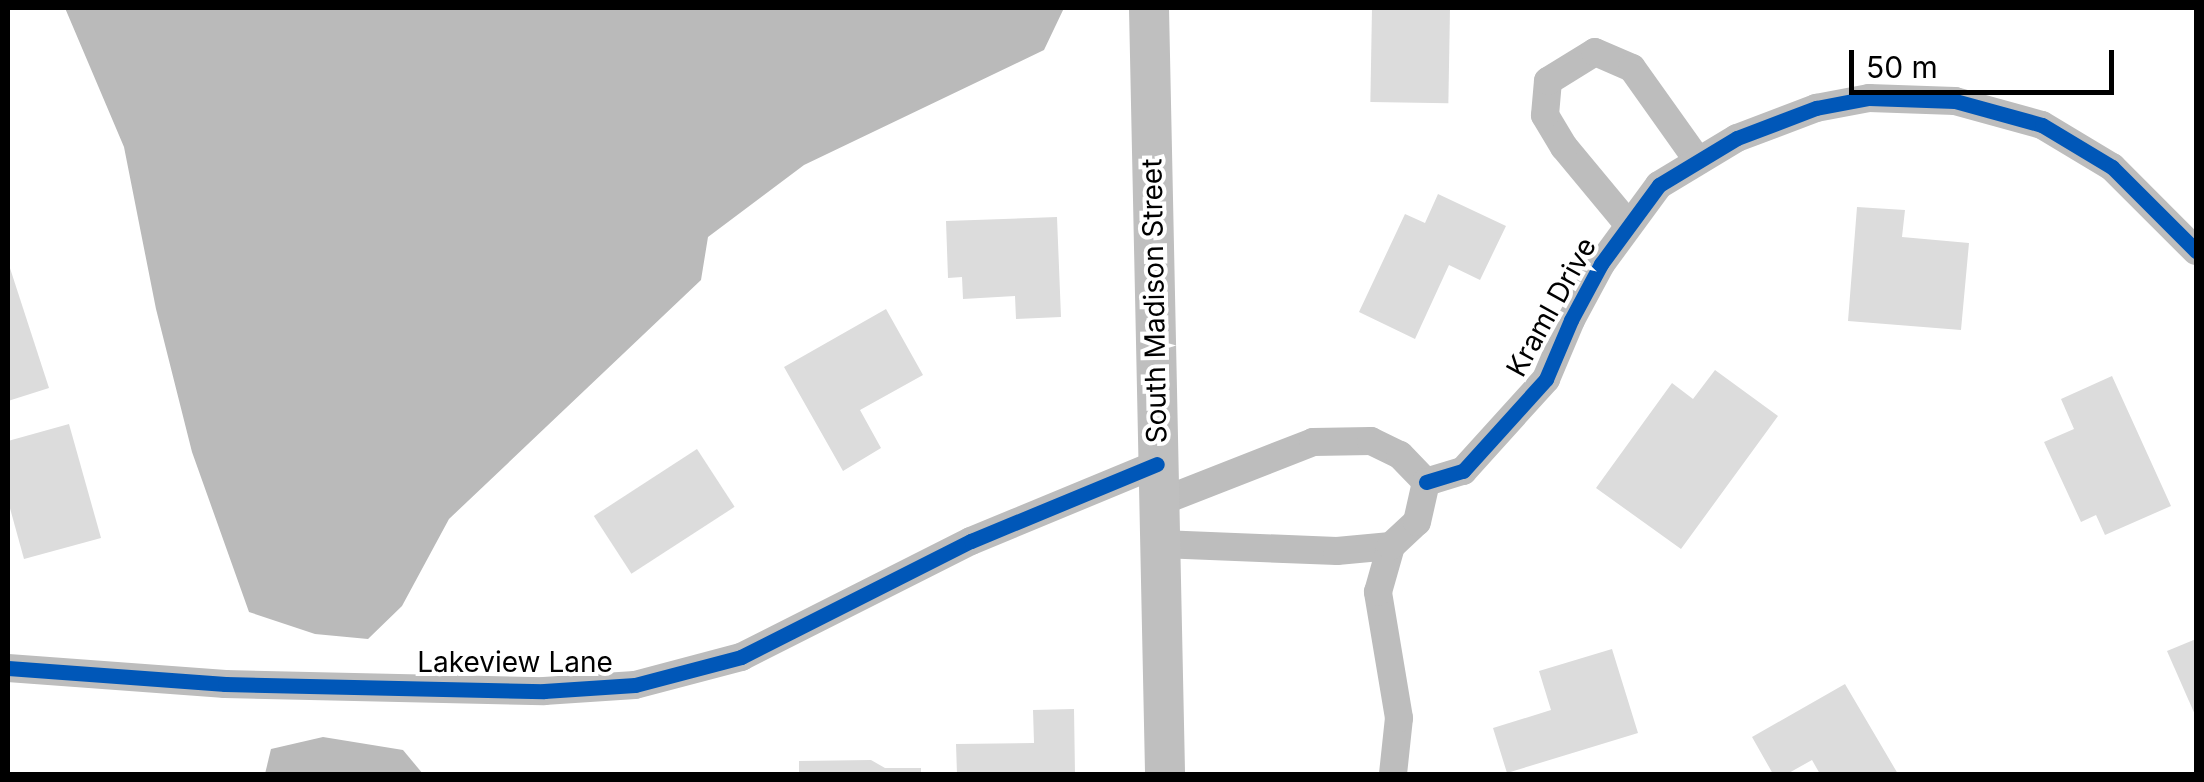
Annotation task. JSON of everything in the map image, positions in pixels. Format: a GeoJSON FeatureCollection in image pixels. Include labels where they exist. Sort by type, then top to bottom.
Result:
{"type":"FeatureCollection","features":[{"type":"Feature","properties":{"kind":"street","name":"South Madison Street"},"geometry":{"type":"LineString","coordinates":[[1149,8],[1166,774]]}},
{"type":"Feature","properties":{"kind":"street"},"geometry":{"type":"LineString","coordinates":[[1628,224],[1564,147],[1545,115],[1548,81],[1596,52],[1632,68],[1698,162]]}},
{"type":"Feature","properties":{"kind":"street","name":"Kraml Drive"},"geometry":{"type":"LineString","coordinates":[[1426,482],[1463,470],[1546,379],[1571,320],[1628,224],[1658,185],[1766,125],[1816,108],[1869,98],[1955,101],[2009,114],[2074,142],[2112,167],[2196,251]]}},
{"type":"Feature","properties":{"kind":"street"},"geometry":{"type":"LineString","coordinates":[[1158,483],[1313,442],[1370,441],[1400,455],[1426,482],[1417,522],[1391,546],[1378,592],[1399,718],[1393,774]]}},
{"type":"Feature","properties":{"kind":"street","name":"Lakeview Lane"},"geometry":{"type":"LineString","coordinates":[[8,668],[225,684],[544,691],[635,686],[741,657],[971,541],[1158,483]]}},
{"type":"Feature","properties":{"kind":"street"},"geometry":{"type":"LineString","coordinates":[[1160,544],[1336,550],[1391,546]]}},
{"type":"Feature","properties":{"kind":"shaded area"},"geometry":{"type":"Polygon","coordinates":[[[65,8],[1064,8],[1044,50],[804,165],[708,237],[701,280],[449,519],[402,606],[368,639],[315,634],[249,612],[192,452],[156,309],[124,147],[65,8]]]}},
{"type":"Feature","properties":{"kind":"shaded area"},"geometry":{"type":"Polygon","coordinates":[[[323,737],[403,750],[423,774],[265,774],[271,749],[323,737]]]}},
{"type":"Feature","properties":{"kind":"building"},"geometry":{"type":"Polygon","coordinates":[[[1372,8],[1450,9],[1448,103],[1370,102],[1372,8]]]}},
{"type":"Feature","properties":{"kind":"building"},"geometry":{"type":"Polygon","coordinates":[[[1438,194],[1506,226],[1480,280],[1449,265],[1415,339],[1359,312],[1405,214],[1425,223],[1438,194]]]}},
{"type":"Feature","properties":{"kind":"building"},"geometry":{"type":"Polygon","coordinates":[[[1857,207],[1905,210],[1902,237],[1969,243],[1961,330],[1848,321],[1857,207]]]}},
{"type":"Feature","properties":{"kind":"building"},"geometry":{"type":"Polygon","coordinates":[[[1057,217],[1061,317],[1016,319],[1015,296],[963,299],[962,277],[948,278],[946,221],[1057,217]]]}},
{"type":"Feature","properties":{"kind":"building"},"geometry":{"type":"Polygon","coordinates":[[[8,262],[49,388],[8,401],[8,262]]]}},
{"type":"Feature","properties":{"kind":"building"},"geometry":{"type":"Polygon","coordinates":[[[886,309],[923,375],[860,410],[881,448],[843,471],[784,367],[886,309]]]}},
{"type":"Feature","properties":{"kind":"building"},"geometry":{"type":"Polygon","coordinates":[[[1715,370],[1778,416],[1681,549],[1596,488],[1672,383],[1693,399],[1715,370]]]}},
{"type":"Feature","properties":{"kind":"building"},"geometry":{"type":"Polygon","coordinates":[[[2112,376],[2171,506],[2105,535],[2096,515],[2081,522],[2044,442],[2074,429],[2061,399],[2112,376]]]}},
{"type":"Feature","properties":{"kind":"building"},"geometry":{"type":"Polygon","coordinates":[[[69,424],[101,538],[24,559],[8,501],[8,441],[69,424]]]}},
{"type":"Feature","properties":{"kind":"building"},"geometry":{"type":"Polygon","coordinates":[[[697,449],[735,507],[631,574],[594,516],[697,449]]]}},
{"type":"Feature","properties":{"kind":"building"},"geometry":{"type":"Polygon","coordinates":[[[2196,639],[2196,717],[2167,651],[2196,639]]]}},
{"type":"Feature","properties":{"kind":"building"},"geometry":{"type":"Polygon","coordinates":[[[1612,649],[1638,733],[1507,773],[1493,728],[1551,710],[1539,671],[1612,649]]]}},
{"type":"Feature","properties":{"kind":"building"},"geometry":{"type":"Polygon","coordinates":[[[1845,684],[1898,774],[1820,774],[1812,760],[1787,774],[1773,774],[1752,737],[1845,684]]]}},
{"type":"Feature","properties":{"kind":"building"},"geometry":{"type":"Polygon","coordinates":[[[1074,709],[1075,774],[957,774],[956,744],[1034,743],[1033,710],[1074,709]]]}},
{"type":"Feature","properties":{"kind":"building"},"geometry":{"type":"Polygon","coordinates":[[[871,760],[885,768],[921,768],[921,774],[799,774],[799,761],[871,760]]]}},
{"type":"Feature","properties":{"kind":"cycle path"},"geometry":{"type":"LineString","coordinates":[[1426,482],[1463,471],[1546,379],[1601,264],[1659,185],[1737,138],[1816,108],[1869,98],[1955,101],[2042,125],[2112,167],[2196,251]]}},
{"type":"Feature","properties":{"kind":"cycle path"},"geometry":{"type":"LineString","coordinates":[[8,668],[225,684],[544,691],[635,685],[741,657],[971,541],[1157,464]]}}]}
